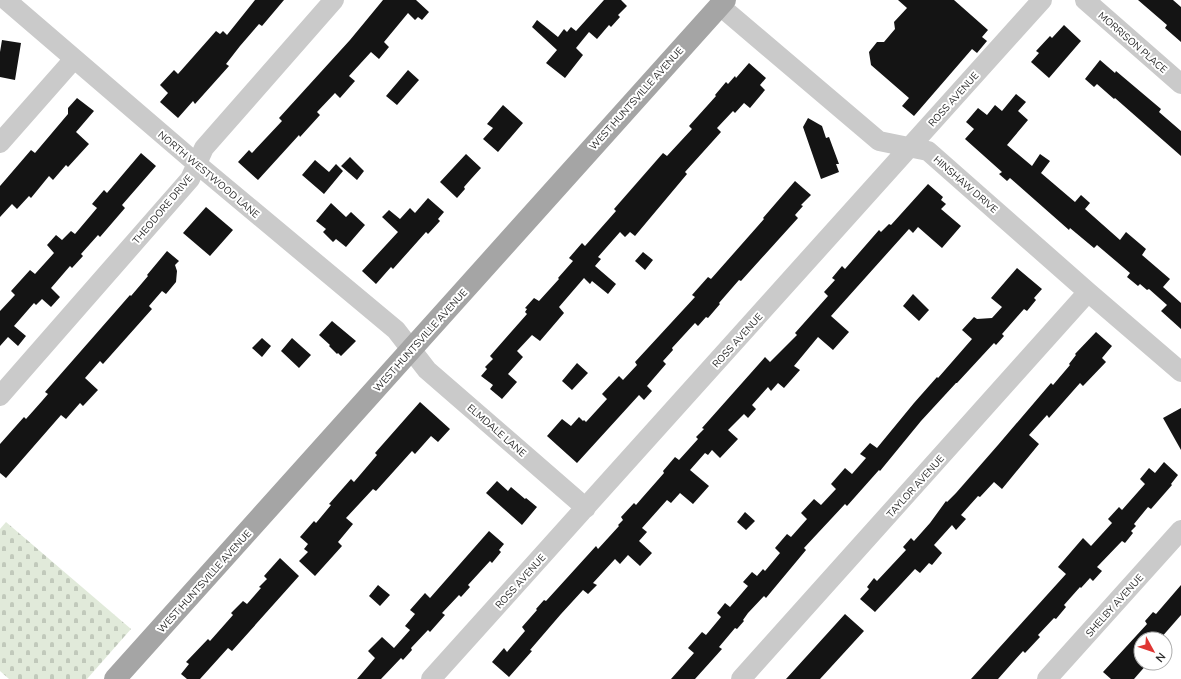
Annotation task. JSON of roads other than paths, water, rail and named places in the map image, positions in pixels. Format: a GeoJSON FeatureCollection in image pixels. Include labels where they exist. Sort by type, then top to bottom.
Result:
{"type":"FeatureCollection","features":[{"type":"Feature","properties":{"kind":"main road","name":"WEST HUNTSVILLE AVENUE"},"geometry":{"type":"LineString","coordinates":[[115,679],[722,3]]}},
{"type":"Feature","properties":{"kind":"street","name":"NORTH WESTWOOD LANE"},"geometry":{"type":"LineString","coordinates":[[6,0],[196,164],[396,330],[411,350]]}},
{"type":"Feature","properties":{"kind":"street","name":"THEODORE DRIVE"},"geometry":{"type":"LineString","coordinates":[[0,396],[190,179],[204,148],[334,0]]}},
{"type":"Feature","properties":{"kind":"street","name":"ROSS AVENUE"},"geometry":{"type":"LineString","coordinates":[[431,679],[1042,0]]}},
{"type":"Feature","properties":{"kind":"street","name":"MORRISON PLACE"},"geometry":{"type":"LineString","coordinates":[[1085,0],[1181,84]]}},
{"type":"Feature","properties":{"kind":"street","name":"HINSHAW DRIVE"},"geometry":{"type":"LineString","coordinates":[[722,3],[879,141],[928,151],[1181,372]]}},
{"type":"Feature","properties":{"kind":"street"},"geometry":{"type":"LineString","coordinates":[[0,143],[74,59]]}},
{"type":"Feature","properties":{"kind":"street","name":"TAYLOR AVENUE"},"geometry":{"type":"LineString","coordinates":[[741,679],[1088,292]]}},
{"type":"Feature","properties":{"kind":"street","name":"ELMDALE LANE"},"geometry":{"type":"LineString","coordinates":[[411,350],[427,370],[586,508]]}},
{"type":"Feature","properties":{"kind":"street","name":"SHELBY AVENUE"},"geometry":{"type":"LineString","coordinates":[[1047,679],[1181,530]]}}]}
